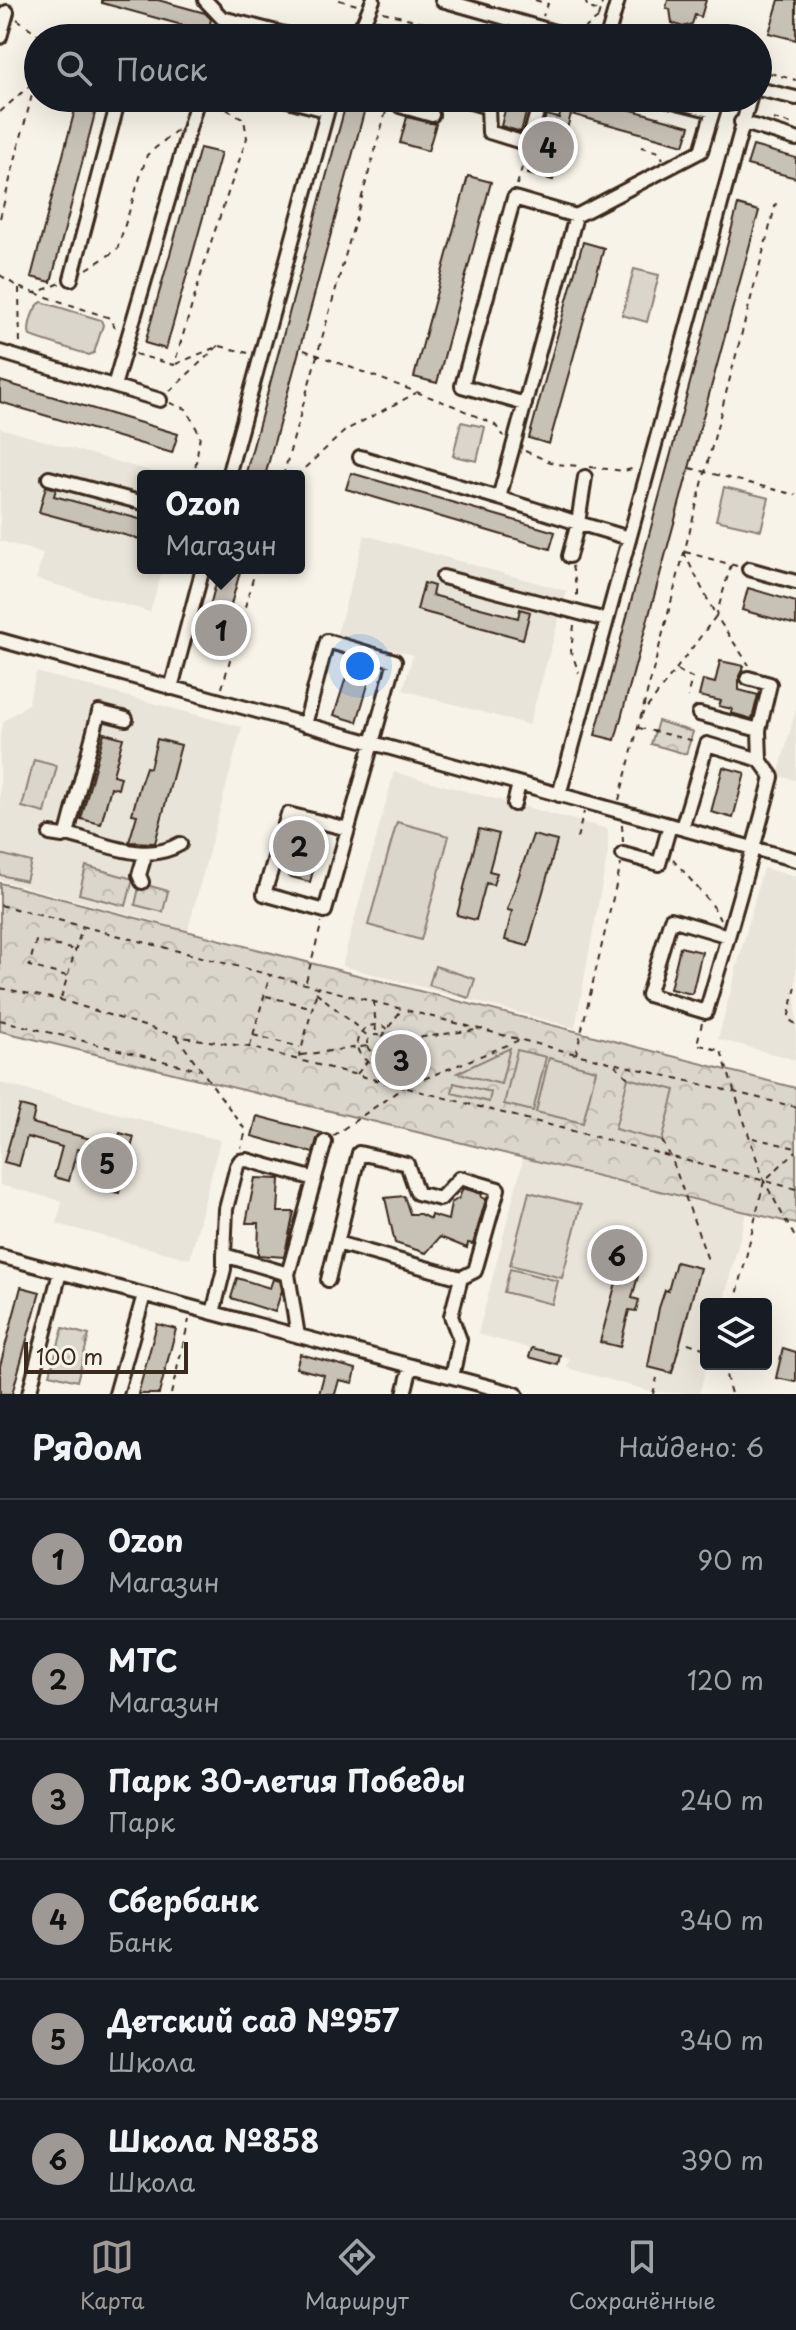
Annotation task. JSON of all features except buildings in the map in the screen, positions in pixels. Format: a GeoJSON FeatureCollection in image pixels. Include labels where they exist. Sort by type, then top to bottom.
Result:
{"type":"FeatureCollection","features":[{"type":"Feature","properties":{"kind":"street"},"geometry":{"type":"LineString","coordinates":[[205,0],[222,18],[245,24]]}},
{"type":"Feature","properties":{"kind":"street"},"geometry":{"type":"LineString","coordinates":[[442,0],[526,24]]}},
{"type":"Feature","properties":{"kind":"street"},"geometry":{"type":"LineString","coordinates":[[605,24],[618,0]]}},
{"type":"Feature","properties":{"kind":"street"},"geometry":{"type":"LineString","coordinates":[[362,24],[371,4]]}},
{"type":"Feature","properties":{"kind":"street"},"geometry":{"type":"LineString","coordinates":[[0,37],[7,12]]}},
{"type":"Feature","properties":{"kind":"street"},"geometry":{"type":"LineString","coordinates":[[772,92],[796,98]]}},
{"type":"Feature","properties":{"kind":"street"},"geometry":{"type":"LineString","coordinates":[[71,279],[115,112]]}},
{"type":"Feature","properties":{"kind":"street"},"geometry":{"type":"LineString","coordinates":[[114,386],[194,112]]}},
{"type":"Feature","properties":{"kind":"street"},"geometry":{"type":"LineString","coordinates":[[230,470],[326,112]]}},
{"type":"Feature","properties":{"kind":"street"},"geometry":{"type":"LineString","coordinates":[[421,112],[432,115]]}},
{"type":"Feature","properties":{"kind":"street"},"geometry":{"type":"LineString","coordinates":[[488,112],[489,132],[528,144],[537,112]]}},
{"type":"Feature","properties":{"kind":"street"},"geometry":{"type":"LineString","coordinates":[[525,404],[462,386],[514,198],[576,216],[701,151],[713,112]]}},
{"type":"Feature","properties":{"kind":"street"},"geometry":{"type":"LineString","coordinates":[[559,795],[745,112]]}},
{"type":"Feature","properties":{"kind":"street"},"geometry":{"type":"LineString","coordinates":[[741,122],[796,139]]}},
{"type":"Feature","properties":{"kind":"street"},"geometry":{"type":"LineString","coordinates":[[499,498],[576,216]]}},
{"type":"Feature","properties":{"kind":"street"},"geometry":{"type":"LineString","coordinates":[[0,352],[160,400]]}},
{"type":"Feature","properties":{"kind":"street"},"geometry":{"type":"LineString","coordinates":[[360,457],[629,538]]}},
{"type":"Feature","properties":{"kind":"street"},"geometry":{"type":"LineString","coordinates":[[569,556],[585,477]]}},
{"type":"Feature","properties":{"kind":"street"},"geometry":{"type":"LineString","coordinates":[[49,478],[137,501]]}},
{"type":"Feature","properties":{"kind":"street"},"geometry":{"type":"LineString","coordinates":[[749,569],[796,582]]}},
{"type":"Feature","properties":{"kind":"street"},"geometry":{"type":"LineString","coordinates":[[171,688],[201,574]]}},
{"type":"Feature","properties":{"kind":"street"},"geometry":{"type":"LineString","coordinates":[[443,577],[606,620]]}},
{"type":"Feature","properties":{"kind":"street"},"geometry":{"type":"LineString","coordinates":[[0,640],[796,860]]}},
{"type":"Feature","properties":{"kind":"street"},"geometry":{"type":"LineString","coordinates":[[305,725],[327,641],[395,661],[372,743],[348,829],[325,911],[264,894],[288,814],[348,829]]}},
{"type":"Feature","properties":{"kind":"street"},"geometry":{"type":"LineString","coordinates":[[728,936],[671,919],[648,995],[706,1012],[754,848],[772,777],[760,760],[759,730],[770,684],[748,678]]}},
{"type":"Feature","properties":{"kind":"street"},"geometry":{"type":"LineString","coordinates":[[67,834],[99,712],[126,719]]}},
{"type":"Feature","properties":{"kind":"street"},"geometry":{"type":"LineString","coordinates":[[699,714],[759,730]]}},
{"type":"Feature","properties":{"kind":"street"},"geometry":{"type":"LineString","coordinates":[[623,854],[659,864],[665,842],[676,827],[714,718]]}},
{"type":"Feature","properties":{"kind":"street"},"geometry":{"type":"LineString","coordinates":[[707,744],[760,760]]}},
{"type":"Feature","properties":{"kind":"street"},"geometry":{"type":"LineString","coordinates":[[514,804],[519,784]]}},
{"type":"Feature","properties":{"kind":"street"},"geometry":{"type":"LineString","coordinates":[[50,834],[67,834],[145,855],[166,851],[180,844]]}},
{"type":"Feature","properties":{"kind":"street"},"geometry":{"type":"LineString","coordinates":[[138,878],[145,855]]}},
{"type":"Feature","properties":{"kind":"street"},"geometry":{"type":"LineString","coordinates":[[298,1336],[288,1274],[325,1142]]}},
{"type":"Feature","properties":{"kind":"street"},"geometry":{"type":"LineString","coordinates":[[328,1280],[337,1243],[359,1153],[407,1164],[417,1193],[440,1199],[460,1178],[498,1189],[475,1271],[461,1278],[337,1243]]}},
{"type":"Feature","properties":{"kind":"street"},"geometry":{"type":"LineString","coordinates":[[213,1313],[224,1269],[226,1209],[240,1161],[247,1160],[315,1179]]}},
{"type":"Feature","properties":{"kind":"street"},"geometry":{"type":"LineString","coordinates":[[224,1255],[288,1274]]}},
{"type":"Feature","properties":{"kind":"street"},"geometry":{"type":"LineString","coordinates":[[0,1256],[516,1394]]}},
{"type":"Feature","properties":{"kind":"street"},"geometry":{"type":"LineString","coordinates":[[29,1394],[60,1272]]}},
{"type":"Feature","properties":{"kind":"street"},"geometry":{"type":"LineString","coordinates":[[452,1377],[460,1340],[451,1316],[461,1278]]}},
{"type":"Feature","properties":{"kind":"street"},"geometry":{"type":"LineString","coordinates":[[116,1394],[144,1295]]}},
{"type":"Feature","properties":{"kind":"street"},"geometry":{"type":"LineString","coordinates":[[404,1394],[411,1366]]}},
{"type":"Feature","properties":{"kind":"path"},"geometry":{"type":"LineString","coordinates":[[339,0],[371,4],[437,24]]}},
{"type":"Feature","properties":{"kind":"path"},"geometry":{"type":"LineString","coordinates":[[535,0],[548,4],[541,24]]}},
{"type":"Feature","properties":{"kind":"path"},"geometry":{"type":"LineString","coordinates":[[585,0],[588,8],[600,11]]}},
{"type":"Feature","properties":{"kind":"path"},"geometry":{"type":"LineString","coordinates":[[603,0],[600,11],[605,20]]}},
{"type":"Feature","properties":{"kind":"path"},"geometry":{"type":"LineString","coordinates":[[7,12],[24,24]]}},
{"type":"Feature","properties":{"kind":"path"},"geometry":{"type":"LineString","coordinates":[[598,24],[605,20],[620,24]]}},
{"type":"Feature","properties":{"kind":"path"},"geometry":{"type":"LineString","coordinates":[[772,74],[796,80]]}},
{"type":"Feature","properties":{"kind":"path"},"geometry":{"type":"LineString","coordinates":[[0,112],[24,91]]}},
{"type":"Feature","properties":{"kind":"path"},"geometry":{"type":"LineString","coordinates":[[0,218],[28,112]]}},
{"type":"Feature","properties":{"kind":"path"},"geometry":{"type":"LineString","coordinates":[[174,365],[210,245],[247,138],[244,119],[231,112]]}},
{"type":"Feature","properties":{"kind":"path"},"geometry":{"type":"LineString","coordinates":[[285,470],[388,112]]}},
{"type":"Feature","properties":{"kind":"path"},"geometry":{"type":"LineString","coordinates":[[35,293],[71,279],[117,250],[147,155],[193,116]]}},
{"type":"Feature","properties":{"kind":"path"},"geometry":{"type":"LineString","coordinates":[[514,198],[528,144]]}},
{"type":"Feature","properties":{"kind":"path"},"geometry":{"type":"LineString","coordinates":[[641,147],[659,152]]}},
{"type":"Feature","properties":{"kind":"path"},"geometry":{"type":"LineString","coordinates":[[576,1054],[623,854],[623,826],[617,811],[776,203]]}},
{"type":"Feature","properties":{"kind":"path"},"geometry":{"type":"LineString","coordinates":[[0,275],[18,287],[110,318]]}},
{"type":"Feature","properties":{"kind":"path"},"geometry":{"type":"LineString","coordinates":[[18,287],[20,337]]}},
{"type":"Feature","properties":{"kind":"path"},"geometry":{"type":"LineString","coordinates":[[195,470],[200,435],[186,409],[160,400],[219,345]]}},
{"type":"Feature","properties":{"kind":"path"},"geometry":{"type":"LineString","coordinates":[[125,351],[174,365],[219,345],[260,356]]}},
{"type":"Feature","properties":{"kind":"path"},"geometry":{"type":"LineString","coordinates":[[304,350],[495,425],[513,445],[555,464],[624,471]]}},
{"type":"Feature","properties":{"kind":"path"},"geometry":{"type":"LineString","coordinates":[[303,470],[346,430],[417,392]]}},
{"type":"Feature","properties":{"kind":"path"},"geometry":{"type":"LineString","coordinates":[[690,468],[796,495]]}},
{"type":"Feature","properties":{"kind":"path"},"geometry":{"type":"LineString","coordinates":[[684,552],[749,569]]}},
{"type":"Feature","properties":{"kind":"path"},"geometry":{"type":"LineString","coordinates":[[684,552],[716,616],[749,663],[748,678]]}},
{"type":"Feature","properties":{"kind":"path"},"geometry":{"type":"LineString","coordinates":[[569,556],[577,590],[576,605]]}},
{"type":"Feature","properties":{"kind":"path"},"geometry":{"type":"LineString","coordinates":[[640,718],[716,616],[731,565]]}},
{"type":"Feature","properties":{"kind":"path"},"geometry":{"type":"LineString","coordinates":[[218,701],[254,574]]}},
{"type":"Feature","properties":{"kind":"path"},"geometry":{"type":"LineString","coordinates":[[574,620],[571,651],[586,693]]}},
{"type":"Feature","properties":{"kind":"path"},"geometry":{"type":"LineString","coordinates":[[676,669],[692,678],[687,697]]}},
{"type":"Feature","properties":{"kind":"path"},"geometry":{"type":"LineString","coordinates":[[637,727],[707,744]]}},
{"type":"Feature","properties":{"kind":"path"},"geometry":{"type":"LineString","coordinates":[[577,838],[585,808]]}},
{"type":"Feature","properties":{"kind":"path"},"geometry":{"type":"LineString","coordinates":[[665,842],[673,859],[713,906],[728,936]]}},
{"type":"Feature","properties":{"kind":"path"},"geometry":{"type":"LineString","coordinates":[[0,905],[615,1064],[796,1107]]}},
{"type":"Feature","properties":{"kind":"path"},"geometry":{"type":"LineString","coordinates":[[61,1000],[83,927]]}},
{"type":"Feature","properties":{"kind":"path"},"geometry":{"type":"LineString","coordinates":[[305,982],[319,935]]}},
{"type":"Feature","properties":{"kind":"path"},"geometry":{"type":"LineString","coordinates":[[67,976],[29,966],[36,941],[75,950]]}},
{"type":"Feature","properties":{"kind":"path"},"geometry":{"type":"LineString","coordinates":[[249,1047],[270,974]]}},
{"type":"Feature","properties":{"kind":"path"},"geometry":{"type":"LineString","coordinates":[[299,1060],[318,986]]}},
{"type":"Feature","properties":{"kind":"path"},"geometry":{"type":"LineString","coordinates":[[796,987],[788,1019],[796,1024]]}},
{"type":"Feature","properties":{"kind":"path"},"geometry":{"type":"LineString","coordinates":[[0,988],[61,1000],[176,1036],[249,1047],[356,1074],[796,1189]]}},
{"type":"Feature","properties":{"kind":"path"},"geometry":{"type":"LineString","coordinates":[[316,992],[370,1038]]}},
{"type":"Feature","properties":{"kind":"path"},"geometry":{"type":"LineString","coordinates":[[263,995],[311,1007]]}},
{"type":"Feature","properties":{"kind":"path"},"geometry":{"type":"LineString","coordinates":[[374,1001],[376,1036]]}},
{"type":"Feature","properties":{"kind":"path"},"geometry":{"type":"LineString","coordinates":[[382,1038],[403,1008]]}},
{"type":"Feature","properties":{"kind":"path"},"geometry":{"type":"LineString","coordinates":[[706,1012],[697,1044],[721,1051],[764,1181],[796,1239]]}},
{"type":"Feature","properties":{"kind":"path"},"geometry":{"type":"LineString","coordinates":[[0,1020],[199,1070]]}},
{"type":"Feature","properties":{"kind":"path"},"geometry":{"type":"LineString","coordinates":[[376,1026],[387,1030],[394,1041],[390,1056],[378,1063],[367,1061],[357,1047],[358,1037],[363,1031],[376,1026]]}},
{"type":"Feature","properties":{"kind":"path"},"geometry":{"type":"LineString","coordinates":[[385,1042],[484,1029]]}},
{"type":"Feature","properties":{"kind":"path"},"geometry":{"type":"LineString","coordinates":[[253,1035],[301,1048]]}},
{"type":"Feature","properties":{"kind":"path"},"geometry":{"type":"LineString","coordinates":[[176,1036],[246,1131],[240,1161]]}},
{"type":"Feature","properties":{"kind":"path"},"geometry":{"type":"LineString","coordinates":[[370,1038],[382,1038],[385,1042],[383,1051]]}},
{"type":"Feature","properties":{"kind":"path"},"geometry":{"type":"LineString","coordinates":[[368,1046],[370,1038]]}},
{"type":"Feature","properties":{"kind":"path"},"geometry":{"type":"LineString","coordinates":[[325,1142],[404,1087],[522,1039]]}},
{"type":"Feature","properties":{"kind":"path"},"geometry":{"type":"LineString","coordinates":[[300,1055],[368,1046]]}},
{"type":"Feature","properties":{"kind":"path"},"geometry":{"type":"LineString","coordinates":[[368,1046],[375,1053],[379,1080]]}},
{"type":"Feature","properties":{"kind":"path"},"geometry":{"type":"LineString","coordinates":[[356,1074],[375,1053],[383,1051],[418,1081]]}},
{"type":"Feature","properties":{"kind":"path"},"geometry":{"type":"LineString","coordinates":[[615,1064],[628,1078]]}},
{"type":"Feature","properties":{"kind":"path"},"geometry":{"type":"LineString","coordinates":[[736,1298],[764,1181],[796,1150],[751,1137]]}},
{"type":"Feature","properties":{"kind":"path"},"geometry":{"type":"LineString","coordinates":[[662,1141],[671,1157],[709,1263]]}},
{"type":"Feature","properties":{"kind":"path"},"geometry":{"type":"LineString","coordinates":[[171,1394],[193,1308]]}},
{"type":"Feature","properties":{"kind":"path"},"geometry":{"type":"LineString","coordinates":[[688,1343],[700,1347]]}},
{"type":"Feature","properties":{"kind":"path"},"geometry":{"type":"LineString","coordinates":[[725,1370],[731,1394]]}},
{"type":"Feature","properties":{"kind":"path"},"geometry":{"type":"LineString","coordinates":[[653,1394],[657,1378]]}},
{"type":"Feature","properties":{"kind":"shaded area"},"geometry":{"type":"Polygon","coordinates":[[[0,428],[146,470],[137,470],[137,574],[161,574],[150,612],[36,579],[43,553],[0,541],[0,428]]]}},
{"type":"Feature","properties":{"kind":"shaded area"},"geometry":{"type":"Polygon","coordinates":[[[365,535],[567,591],[529,725],[403,690],[413,655],[337,634],[365,535]]]}},
{"type":"Feature","properties":{"kind":"shaded area"},"geometry":{"type":"Polygon","coordinates":[[[36,672],[242,727],[188,930],[0,880],[0,736],[4,721],[28,704],[36,672]]]}},
{"type":"Feature","properties":{"kind":"shaded area"},"geometry":{"type":"Polygon","coordinates":[[[796,709],[796,780],[778,776],[796,709]]]}},
{"type":"Feature","properties":{"kind":"shaded area"},"geometry":{"type":"Polygon","coordinates":[[[394,772],[608,829],[608,852],[575,1028],[342,966],[394,772]]]}},
{"type":"Feature","properties":{"kind":"shaded area"},"geometry":{"type":"Polygon","coordinates":[[[763,868],[796,876],[796,1060],[718,1039],[763,868]]]}},
{"type":"Feature","properties":{"kind":"shaded area"},"geometry":{"type":"Polygon","coordinates":[[[0,1083],[220,1140],[190,1259],[57,1224],[62,1201],[0,1185],[0,1083]]]}},
{"type":"Feature","properties":{"kind":"shaded area"},"geometry":{"type":"Polygon","coordinates":[[[530,1133],[748,1206],[725,1298],[700,1298],[700,1370],[705,1370],[699,1394],[653,1392],[567,1368],[569,1359],[478,1334],[530,1133]]]}},
{"type":"Feature","properties":{"kind":"green space"},"geometry":{"type":"Polygon","coordinates":[[[634,269],[659,275],[647,322],[622,315],[634,269]]]}},
{"type":"Feature","properties":{"kind":"green space"},"geometry":{"type":"Polygon","coordinates":[[[42,302],[101,320],[103,325],[94,353],[89,355],[30,336],[32,317],[42,302]]]}},
{"type":"Feature","properties":{"kind":"green space"},"geometry":{"type":"Polygon","coordinates":[[[461,422],[485,427],[477,461],[453,456],[461,422]]]}},
{"type":"Feature","properties":{"kind":"green space"},"geometry":{"type":"Polygon","coordinates":[[[724,487],[769,498],[761,530],[716,520],[724,487]]]}},
{"type":"Feature","properties":{"kind":"green space"},"geometry":{"type":"Polygon","coordinates":[[[658,721],[693,732],[686,754],[651,744],[658,721]]]}},
{"type":"Feature","properties":{"kind":"green space"},"geometry":{"type":"Polygon","coordinates":[[[34,760],[57,766],[45,813],[22,807],[34,760]]]}},
{"type":"Feature","properties":{"kind":"green space"},"geometry":{"type":"Polygon","coordinates":[[[397,822],[449,836],[421,940],[368,925],[397,822]]]}},
{"type":"Feature","properties":{"kind":"green space"},"geometry":{"type":"Polygon","coordinates":[[[0,854],[31,862],[26,881],[0,875],[0,854]]]}},
{"type":"Feature","properties":{"kind":"green space"},"geometry":{"type":"Polygon","coordinates":[[[86,866],[133,879],[126,906],[79,894],[86,866]]]}},
{"type":"Feature","properties":{"kind":"green space"},"geometry":{"type":"Polygon","coordinates":[[[0,883],[796,1088],[796,1224],[0,1031],[0,883]]]}},
{"type":"Feature","properties":{"kind":"green space"},"geometry":{"type":"Polygon","coordinates":[[[140,883],[168,891],[163,912],[135,905],[140,883]]]}},
{"type":"Feature","properties":{"kind":"green space"},"geometry":{"type":"Polygon","coordinates":[[[435,966],[475,979],[469,998],[429,985],[435,966]]]}},
{"type":"Feature","properties":{"kind":"green space"},"geometry":{"type":"Polygon","coordinates":[[[510,1048],[501,1084],[457,1073],[510,1048]]]}},
{"type":"Feature","properties":{"kind":"green space"},"geometry":{"type":"Polygon","coordinates":[[[517,1050],[546,1057],[533,1111],[504,1104],[517,1050]]]}},
{"type":"Feature","properties":{"kind":"green space"},"geometry":{"type":"Polygon","coordinates":[[[549,1058],[596,1070],[583,1123],[536,1112],[549,1058]]]}},
{"type":"Feature","properties":{"kind":"green space"},"geometry":{"type":"Polygon","coordinates":[[[628,1078],[675,1090],[662,1141],[615,1129],[628,1078]]]}},
{"type":"Feature","properties":{"kind":"green space"},"geometry":{"type":"Polygon","coordinates":[[[454,1083],[491,1092],[489,1102],[452,1093],[454,1083]]]}},
{"type":"Feature","properties":{"kind":"green space"},"geometry":{"type":"Polygon","coordinates":[[[529,1192],[581,1205],[562,1278],[510,1265],[529,1192]]]}},
{"type":"Feature","properties":{"kind":"green space"},"geometry":{"type":"Polygon","coordinates":[[[510,1269],[558,1281],[552,1304],[504,1292],[510,1269]]]}},
{"type":"Feature","properties":{"kind":"green space"},"geometry":{"type":"Polygon","coordinates":[[[63,1328],[89,1335],[77,1381],[50,1374],[63,1328]]]}},
{"type":"Feature","properties":{"kind":"place","name":"Сбербанк"},"geometry":{"type":"Point","coordinates":[548,147]}},
{"type":"Feature","properties":{"kind":"place","name":"Ozon"},"geometry":{"type":"Point","coordinates":[221,630]}},
{"type":"Feature","properties":{"kind":"place","name":"МТС"},"geometry":{"type":"Point","coordinates":[299,846]}},
{"type":"Feature","properties":{"kind":"place","name":"Парк 30-летия Победы"},"geometry":{"type":"Point","coordinates":[401,1060]}},
{"type":"Feature","properties":{"kind":"place","name":"Детский сад №957"},"geometry":{"type":"Point","coordinates":[107,1163]}},
{"type":"Feature","properties":{"kind":"place","name":"Школа №858"},"geometry":{"type":"Point","coordinates":[617,1255]}}]}
